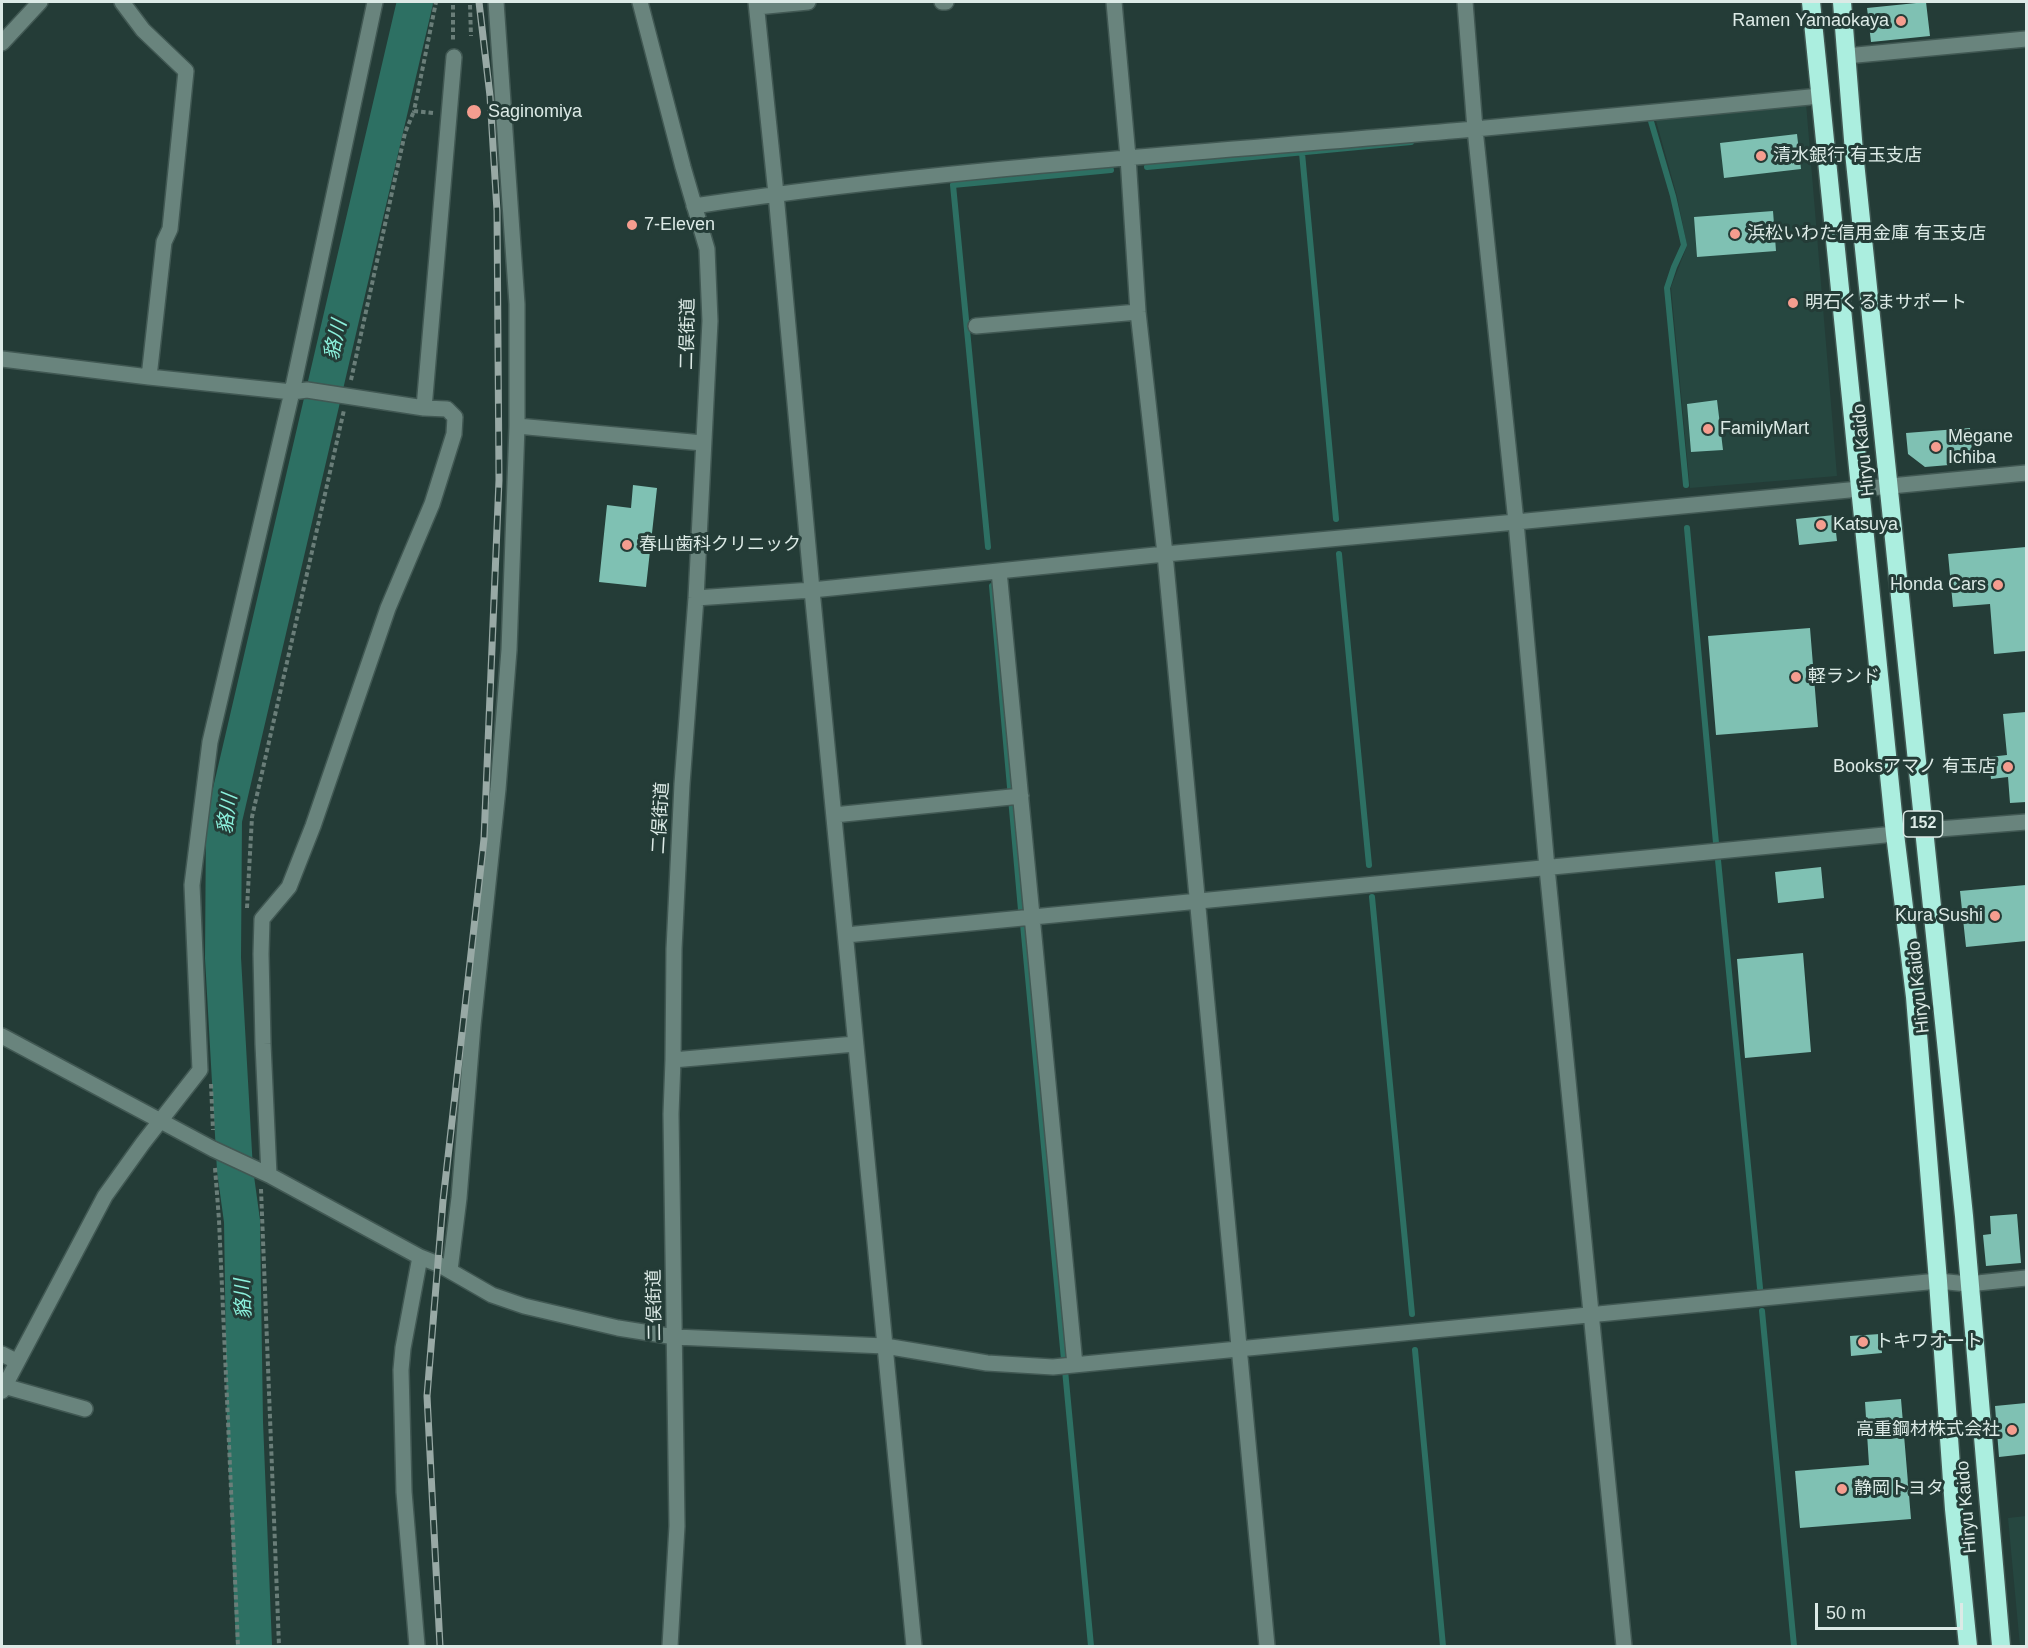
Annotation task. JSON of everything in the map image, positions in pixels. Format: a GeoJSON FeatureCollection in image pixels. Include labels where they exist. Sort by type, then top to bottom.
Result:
{"type":"FeatureCollection","features":[{"type":"Feature","properties":{"kind":"highway","name":"Hiryu Kaido"},"geometry":{"type":"LineString","coordinates":[[1811,2],[1895,834],[1915,997],[1954,1509],[1968,1647]]}},
{"type":"Feature","properties":{"kind":"highway","name":"Hiryu Kaido"},"geometry":{"type":"LineString","coordinates":[[1842,2],[1854,152],[1964,1216],[1968,1284],[2001,1647]]}},
{"type":"Feature","properties":{"kind":"street"},"geometry":{"type":"LineString","coordinates":[[2,43],[40,2]]}},
{"type":"Feature","properties":{"kind":"street"},"geometry":{"type":"LineString","coordinates":[[122,2],[143,30],[186,72],[170,229],[164,242],[149,377]]}},
{"type":"Feature","properties":{"kind":"street"},"geometry":{"type":"LineString","coordinates":[[86,1409],[3,1388],[9,1358],[105,1196],[200,1070],[192,885],[210,742],[300,391],[375,2]]}},
{"type":"Feature","properties":{"kind":"street"},"geometry":{"type":"LineString","coordinates":[[450,1270],[498,789],[509,650],[516,426],[517,304],[496,2]]}},
{"type":"Feature","properties":{"kind":"street","name":"二俣街道"},"geometry":{"type":"LineString","coordinates":[[640,2],[707,249],[710,321],[696,598],[674,950],[670,1114],[677,1526],[670,1647]]}},
{"type":"Feature","properties":{"kind":"street"},"geometry":{"type":"LineString","coordinates":[[808,2],[756,4],[914,1647]]}},
{"type":"Feature","properties":{"kind":"street"},"geometry":{"type":"LineString","coordinates":[[1114,2],[1128,156],[1138,312],[1165,554],[1268,1647]]}},
{"type":"Feature","properties":{"kind":"street"},"geometry":{"type":"LineString","coordinates":[[1465,2],[1475,129],[1516,522],[1547,868],[1624,1647]]}},
{"type":"Feature","properties":{"kind":"street"},"geometry":{"type":"LineString","coordinates":[[1846,56],[2026,39]]}},
{"type":"Feature","properties":{"kind":"street"},"geometry":{"type":"LineString","coordinates":[[424,408],[454,57]]}},
{"type":"Feature","properties":{"kind":"street"},"geometry":{"type":"LineString","coordinates":[[694,206],[776,194],[1128,156],[1475,129],[1820,96]]}},
{"type":"Feature","properties":{"kind":"street"},"geometry":{"type":"LineString","coordinates":[[976,326],[1138,312]]}},
{"type":"Feature","properties":{"kind":"street"},"geometry":{"type":"LineString","coordinates":[[2,359],[447,409],[455,417],[454,434],[432,504],[388,608],[313,826],[289,887],[262,919],[263,1044],[269,1176]]}},
{"type":"Feature","properties":{"kind":"street"},"geometry":{"type":"LineString","coordinates":[[516,426],[703,443]]}},
{"type":"Feature","properties":{"kind":"street"},"geometry":{"type":"LineString","coordinates":[[696,598],[812,590],[1165,554],[2026,473]]}},
{"type":"Feature","properties":{"kind":"street"},"geometry":{"type":"LineString","coordinates":[[999,571],[1074,1365]]}},
{"type":"Feature","properties":{"kind":"street"},"geometry":{"type":"LineString","coordinates":[[834,814],[1021,797]]}},
{"type":"Feature","properties":{"kind":"street"},"geometry":{"type":"LineString","coordinates":[[1924,832],[2026,822]]}},
{"type":"Feature","properties":{"kind":"street"},"geometry":{"type":"LineString","coordinates":[[846,935],[1895,834]]}},
{"type":"Feature","properties":{"kind":"street"},"geometry":{"type":"LineString","coordinates":[[2,1036],[420,1257],[450,1270],[492,1295],[524,1306],[618,1328],[675,1337],[885,1346],[987,1364],[1053,1367],[1938,1281],[1968,1284],[2026,1278]]}},
{"type":"Feature","properties":{"kind":"street"},"geometry":{"type":"LineString","coordinates":[[673,1060],[855,1044]]}},
{"type":"Feature","properties":{"kind":"street"},"geometry":{"type":"LineString","coordinates":[[417,1647],[404,1492],[401,1370],[420,1257]]}},
{"type":"Feature","properties":{"kind":"path"},"geometry":{"type":"LineString","coordinates":[[344,396],[405,133],[414,111],[436,2]]}},
{"type":"Feature","properties":{"kind":"path"},"geometry":{"type":"LineString","coordinates":[[453,5],[453,34]]}},
{"type":"Feature","properties":{"kind":"path"},"geometry":{"type":"LineString","coordinates":[[470,5],[471,36]]}},
{"type":"Feature","properties":{"kind":"path"},"geometry":{"type":"LineString","coordinates":[[414,111],[449,115]]}},
{"type":"Feature","properties":{"kind":"path"},"geometry":{"type":"LineString","coordinates":[[211,1078],[238,1647]]}},
{"type":"Feature","properties":{"kind":"shaded area"},"geometry":{"type":"Polygon","coordinates":[[[1806,103],[1837,476],[1690,488],[1671,287],[1687,246],[1677,196],[1655,117],[1806,103]]]}},
{"type":"Feature","properties":{"kind":"shaded area"},"geometry":{"type":"Polygon","coordinates":[[[2026,1516],[2026,1646],[2020,1646],[2008,1518],[2026,1516]]]}},
{"type":"Feature","properties":{"kind":"building"},"geometry":{"type":"Polygon","coordinates":[[[1926,2],[1930,36],[1871,42],[1867,8],[1926,2]]]}},
{"type":"Feature","properties":{"kind":"building","name":"清水銀行 有玉支店"},"geometry":{"type":"Polygon","coordinates":[[[1797,134],[1801,169],[1724,178],[1720,143],[1797,134]]]}},
{"type":"Feature","properties":{"kind":"building","name":"浜松いわた信用金庫 有玉支店"},"geometry":{"type":"Polygon","coordinates":[[[1773,211],[1776,251],[1697,257],[1694,217],[1773,211]]]}},
{"type":"Feature","properties":{"kind":"building"},"geometry":{"type":"Polygon","coordinates":[[[1717,400],[1723,450],[1691,452],[1687,404],[1717,400]]]}},
{"type":"Feature","properties":{"kind":"building"},"geometry":{"type":"Polygon","coordinates":[[[1970,428],[1973,463],[1925,467],[1908,454],[1906,433],[1970,428]]]}},
{"type":"Feature","properties":{"kind":"building","name":"春山歯科クリニック"},"geometry":{"type":"Polygon","coordinates":[[[633,485],[657,488],[646,587],[599,582],[607,505],[631,508],[633,485]]]}},
{"type":"Feature","properties":{"kind":"building"},"geometry":{"type":"Polygon","coordinates":[[[1834,515],[1837,541],[1799,545],[1796,519],[1834,515]]]}},
{"type":"Feature","properties":{"kind":"building"},"geometry":{"type":"Polygon","coordinates":[[[2026,547],[2026,651],[1994,654],[1990,604],[1953,607],[1948,554],[2026,547]]]}},
{"type":"Feature","properties":{"kind":"building"},"geometry":{"type":"Polygon","coordinates":[[[1810,628],[1818,727],[1716,735],[1708,636],[1810,628]]]}},
{"type":"Feature","properties":{"kind":"building","name":"Booksアマノ 有玉店"},"geometry":{"type":"Polygon","coordinates":[[[2026,712],[2026,802],[2010,803],[2008,777],[1991,779],[1989,757],[2007,755],[2003,714],[2026,712]]]}},
{"type":"Feature","properties":{"kind":"building"},"geometry":{"type":"Polygon","coordinates":[[[1821,867],[1824,898],[1778,903],[1775,872],[1821,867]]]}},
{"type":"Feature","properties":{"kind":"building","name":"Kura Sushi"},"geometry":{"type":"Polygon","coordinates":[[[2026,885],[2026,941],[1966,947],[1960,891],[2026,885]]]}},
{"type":"Feature","properties":{"kind":"building"},"geometry":{"type":"Polygon","coordinates":[[[1803,953],[1811,1052],[1745,1058],[1737,959],[1803,953]]]}},
{"type":"Feature","properties":{"kind":"building"},"geometry":{"type":"Polygon","coordinates":[[[2017,1214],[2021,1263],[1986,1266],[1983,1235],[1991,1234],[1990,1216],[2017,1214]]]}},
{"type":"Feature","properties":{"kind":"building"},"geometry":{"type":"Polygon","coordinates":[[[1880,1334],[1882,1353],[1851,1356],[1850,1336],[1880,1334]]]}},
{"type":"Feature","properties":{"kind":"building"},"geometry":{"type":"Polygon","coordinates":[[[1901,1399],[1911,1519],[1800,1528],[1795,1471],[1869,1465],[1865,1402],[1901,1399]]]}},
{"type":"Feature","properties":{"kind":"building","name":"高重鋼材株式会社"},"geometry":{"type":"Polygon","coordinates":[[[2026,1403],[2026,1454],[1999,1457],[1995,1406],[2026,1403]]]}},
{"type":"Feature","properties":{"kind":"waterway","name":"貉川"},"geometry":{"type":"LineString","coordinates":[[254,1646],[245,1422],[242,1221],[235,1170],[223,958],[224,820],[415,2]]}},
{"type":"Feature","properties":{"kind":"waterway"},"geometry":{"type":"LineString","coordinates":[[1645,118],[1650,118],[1673,196],[1684,245],[1667,288],[1686,485]]}},
{"type":"Feature","properties":{"kind":"waterway"},"geometry":{"type":"LineString","coordinates":[[1147,167],[1411,142]]}},
{"type":"Feature","properties":{"kind":"waterway"},"geometry":{"type":"LineString","coordinates":[[1302,153],[1336,519]]}},
{"type":"Feature","properties":{"kind":"waterway"},"geometry":{"type":"LineString","coordinates":[[988,547],[953,185],[1111,170]]}},
{"type":"Feature","properties":{"kind":"waterway"},"geometry":{"type":"LineString","coordinates":[[1687,528],[1716,843]]}},
{"type":"Feature","properties":{"kind":"waterway"},"geometry":{"type":"LineString","coordinates":[[1339,554],[1369,865]]}},
{"type":"Feature","properties":{"kind":"waterway"},"geometry":{"type":"LineString","coordinates":[[992,586],[1021,910]]}},
{"type":"Feature","properties":{"kind":"waterway"},"geometry":{"type":"LineString","coordinates":[[1718,860],[1760,1288]]}},
{"type":"Feature","properties":{"kind":"waterway"},"geometry":{"type":"LineString","coordinates":[[1372,897],[1412,1314]]}},
{"type":"Feature","properties":{"kind":"waterway"},"geometry":{"type":"LineString","coordinates":[[1023,924],[1091,1646]]}},
{"type":"Feature","properties":{"kind":"waterway"},"geometry":{"type":"LineString","coordinates":[[1762,1311],[1794,1646]]}},
{"type":"Feature","properties":{"kind":"waterway"},"geometry":{"type":"LineString","coordinates":[[1415,1350],[1443,1646]]}},
{"type":"Feature","properties":{"kind":"railway"},"geometry":{"type":"LineString","coordinates":[[440,1646],[427,1396],[443,1201],[484,839],[499,480],[497,211],[490,96],[479,2]]}},
{"type":"Feature","properties":{"kind":"place","name":"Ramen Yamaokaya"},"geometry":{"type":"Point","coordinates":[1901,21]}},
{"type":"Feature","properties":{"kind":"place","name":"Saginomiya"},"geometry":{"type":"Point","coordinates":[474,112]}},
{"type":"Feature","properties":{"kind":"place","name":"清水銀行 有玉支店"},"geometry":{"type":"Point","coordinates":[1761,156]}},
{"type":"Feature","properties":{"kind":"place","name":"7-Eleven"},"geometry":{"type":"Point","coordinates":[632,225]}},
{"type":"Feature","properties":{"kind":"place","name":"浜松いわた信用金庫 有玉支店"},"geometry":{"type":"Point","coordinates":[1735,234]}},
{"type":"Feature","properties":{"kind":"place","name":"明石くるまサポート"},"geometry":{"type":"Point","coordinates":[1793,303]}},
{"type":"Feature","properties":{"kind":"place","name":"FamilyMart"},"geometry":{"type":"Point","coordinates":[1708,429]}},
{"type":"Feature","properties":{"kind":"place","name":"Megane Ichiba"},"geometry":{"type":"Point","coordinates":[1936,447]}},
{"type":"Feature","properties":{"kind":"place","name":"Katsuya"},"geometry":{"type":"Point","coordinates":[1821,525]}},
{"type":"Feature","properties":{"kind":"place","name":"春山歯科クリニック"},"geometry":{"type":"Point","coordinates":[627,545]}},
{"type":"Feature","properties":{"kind":"place","name":"Honda Cars"},"geometry":{"type":"Point","coordinates":[1998,585]}},
{"type":"Feature","properties":{"kind":"place","name":"軽ランド"},"geometry":{"type":"Point","coordinates":[1796,677]}},
{"type":"Feature","properties":{"kind":"place","name":"Booksアマノ 有玉店"},"geometry":{"type":"Point","coordinates":[2008,767]}},
{"type":"Feature","properties":{"kind":"place","name":"Kura Sushi"},"geometry":{"type":"Point","coordinates":[1995,916]}},
{"type":"Feature","properties":{"kind":"place","name":"トキワオート"},"geometry":{"type":"Point","coordinates":[1863,1342]}},
{"type":"Feature","properties":{"kind":"place","name":"高重鋼材株式会社"},"geometry":{"type":"Point","coordinates":[2012,1430]}},
{"type":"Feature","properties":{"kind":"place","name":"静岡トヨタ"},"geometry":{"type":"Point","coordinates":[1842,1489]}}]}
